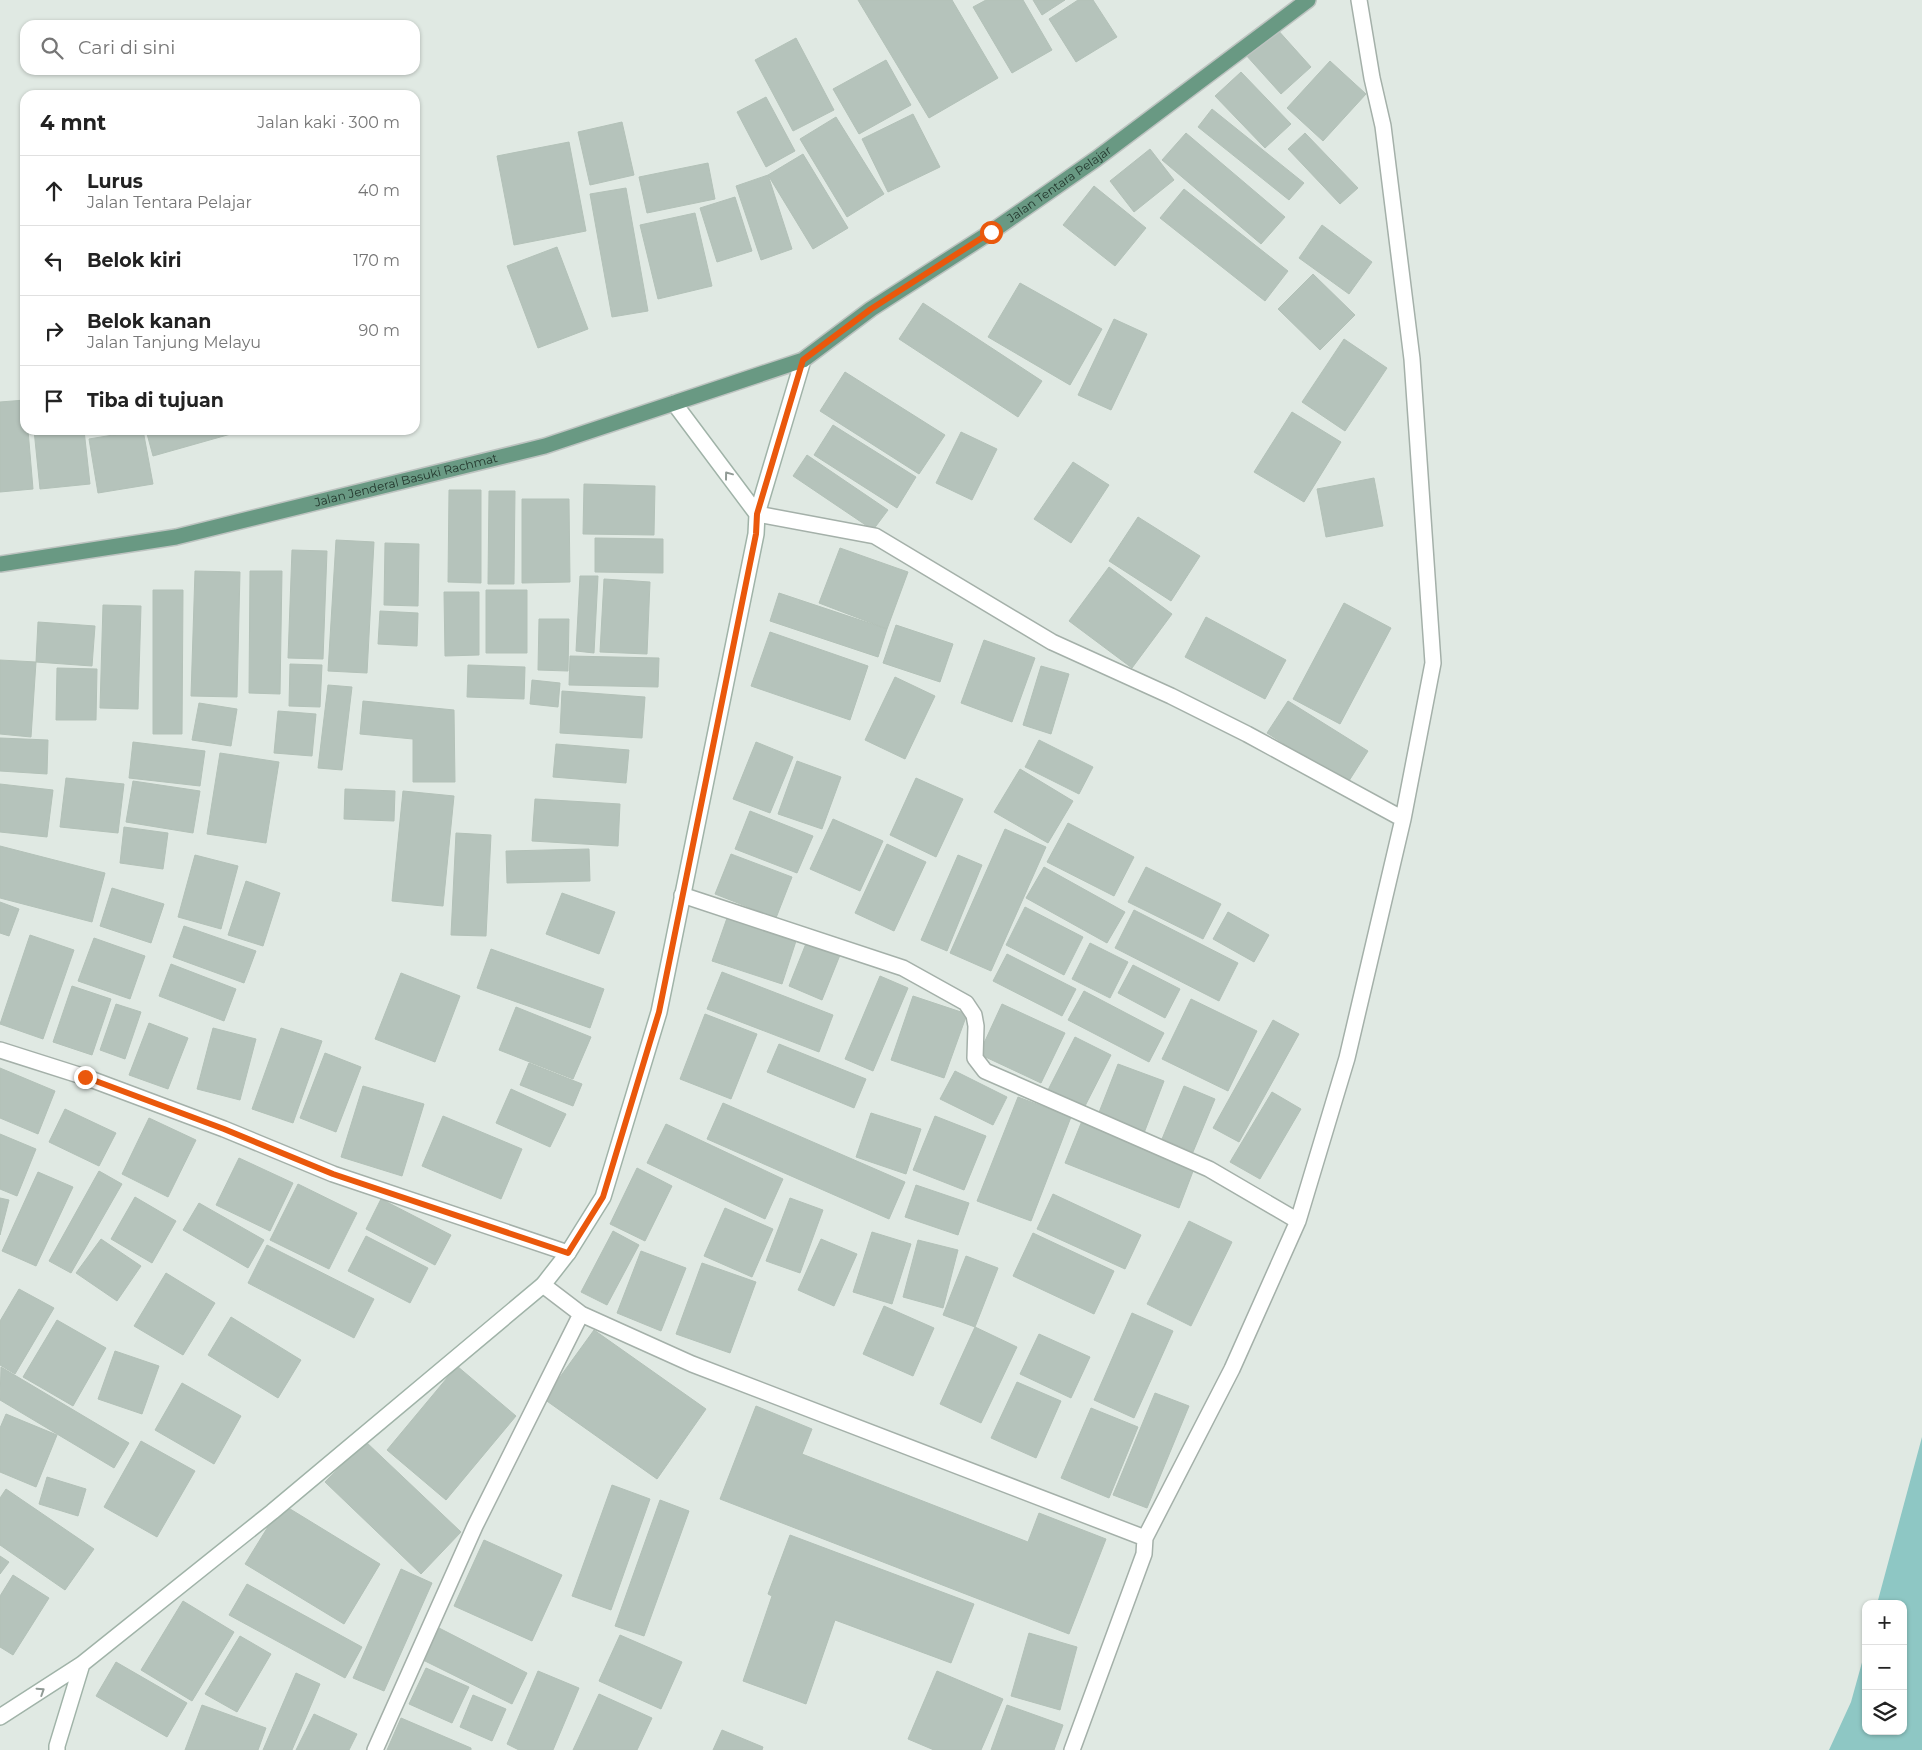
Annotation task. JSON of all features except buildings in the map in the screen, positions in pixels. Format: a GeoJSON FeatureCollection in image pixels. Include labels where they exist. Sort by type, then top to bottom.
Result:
{"type":"FeatureCollection","features":[{"type":"Feature","properties":{"kind":"main road","name":"Jalan Tentara Pelajar"},"geometry":{"type":"LineString","coordinates":[[803,360],[871,309],[991,232],[1096,159],[1308,0]]}},
{"type":"Feature","properties":{"kind":"main road","name":"Jalan Jenderal Basuki Rachmat"},"geometry":{"type":"LineString","coordinates":[[0,564],[176,537],[545,446],[803,360]]}},
{"type":"Feature","properties":{"kind":"street"},"geometry":{"type":"LineString","coordinates":[[1072,1750],[1144,1554],[1145,1538],[1232,1369],[1298,1221],[1347,1058],[1402,819],[1433,663],[1412,359],[1384,126],[1372,78],[1359,0]]}},
{"type":"Feature","properties":{"kind":"street"},"geometry":{"type":"LineString","coordinates":[[0,1717],[82,1664],[272,1512],[543,1285],[568,1253],[603,1197],[659,1012],[756,534],[757,514],[803,360]]}},
{"type":"Feature","properties":{"kind":"street"},"geometry":{"type":"LineString","coordinates":[[674,403],[757,514],[875,536],[1052,642],[1171,696],[1247,734],[1402,819]]}},
{"type":"Feature","properties":{"kind":"street"},"geometry":{"type":"LineString","coordinates":[[682,895],[903,968],[966,1003],[974,1015],[976,1026],[975,1058],[985,1072],[1209,1169],[1298,1221]]}},
{"type":"Feature","properties":{"kind":"street"},"geometry":{"type":"LineString","coordinates":[[0,1050],[85,1077],[224,1129],[333,1174],[568,1253]]}},
{"type":"Feature","properties":{"kind":"street"},"geometry":{"type":"LineString","coordinates":[[543,1285],[582,1314],[692,1364],[1145,1538]]}},
{"type":"Feature","properties":{"kind":"street"},"geometry":{"type":"LineString","coordinates":[[375,1750],[475,1526],[582,1314]]}},
{"type":"Feature","properties":{"kind":"street"},"geometry":{"type":"LineString","coordinates":[[57,1750],[82,1664]]}},
{"type":"Feature","properties":{"kind":"water"},"geometry":{"type":"Polygon","coordinates":[[[1922,1437],[1922,1750],[1829,1750],[1851,1702],[1862,1662],[1862,1735],[1907,1735],[1907,1600],[1878,1600],[1922,1437]]]}},
{"type":"Feature","properties":{"kind":"route"},"geometry":{"type":"LineString","coordinates":[[85,1077],[224,1129],[333,1174],[568,1253],[603,1197],[659,1012],[756,534],[757,514],[803,360],[871,309],[991,232]]}}]}
